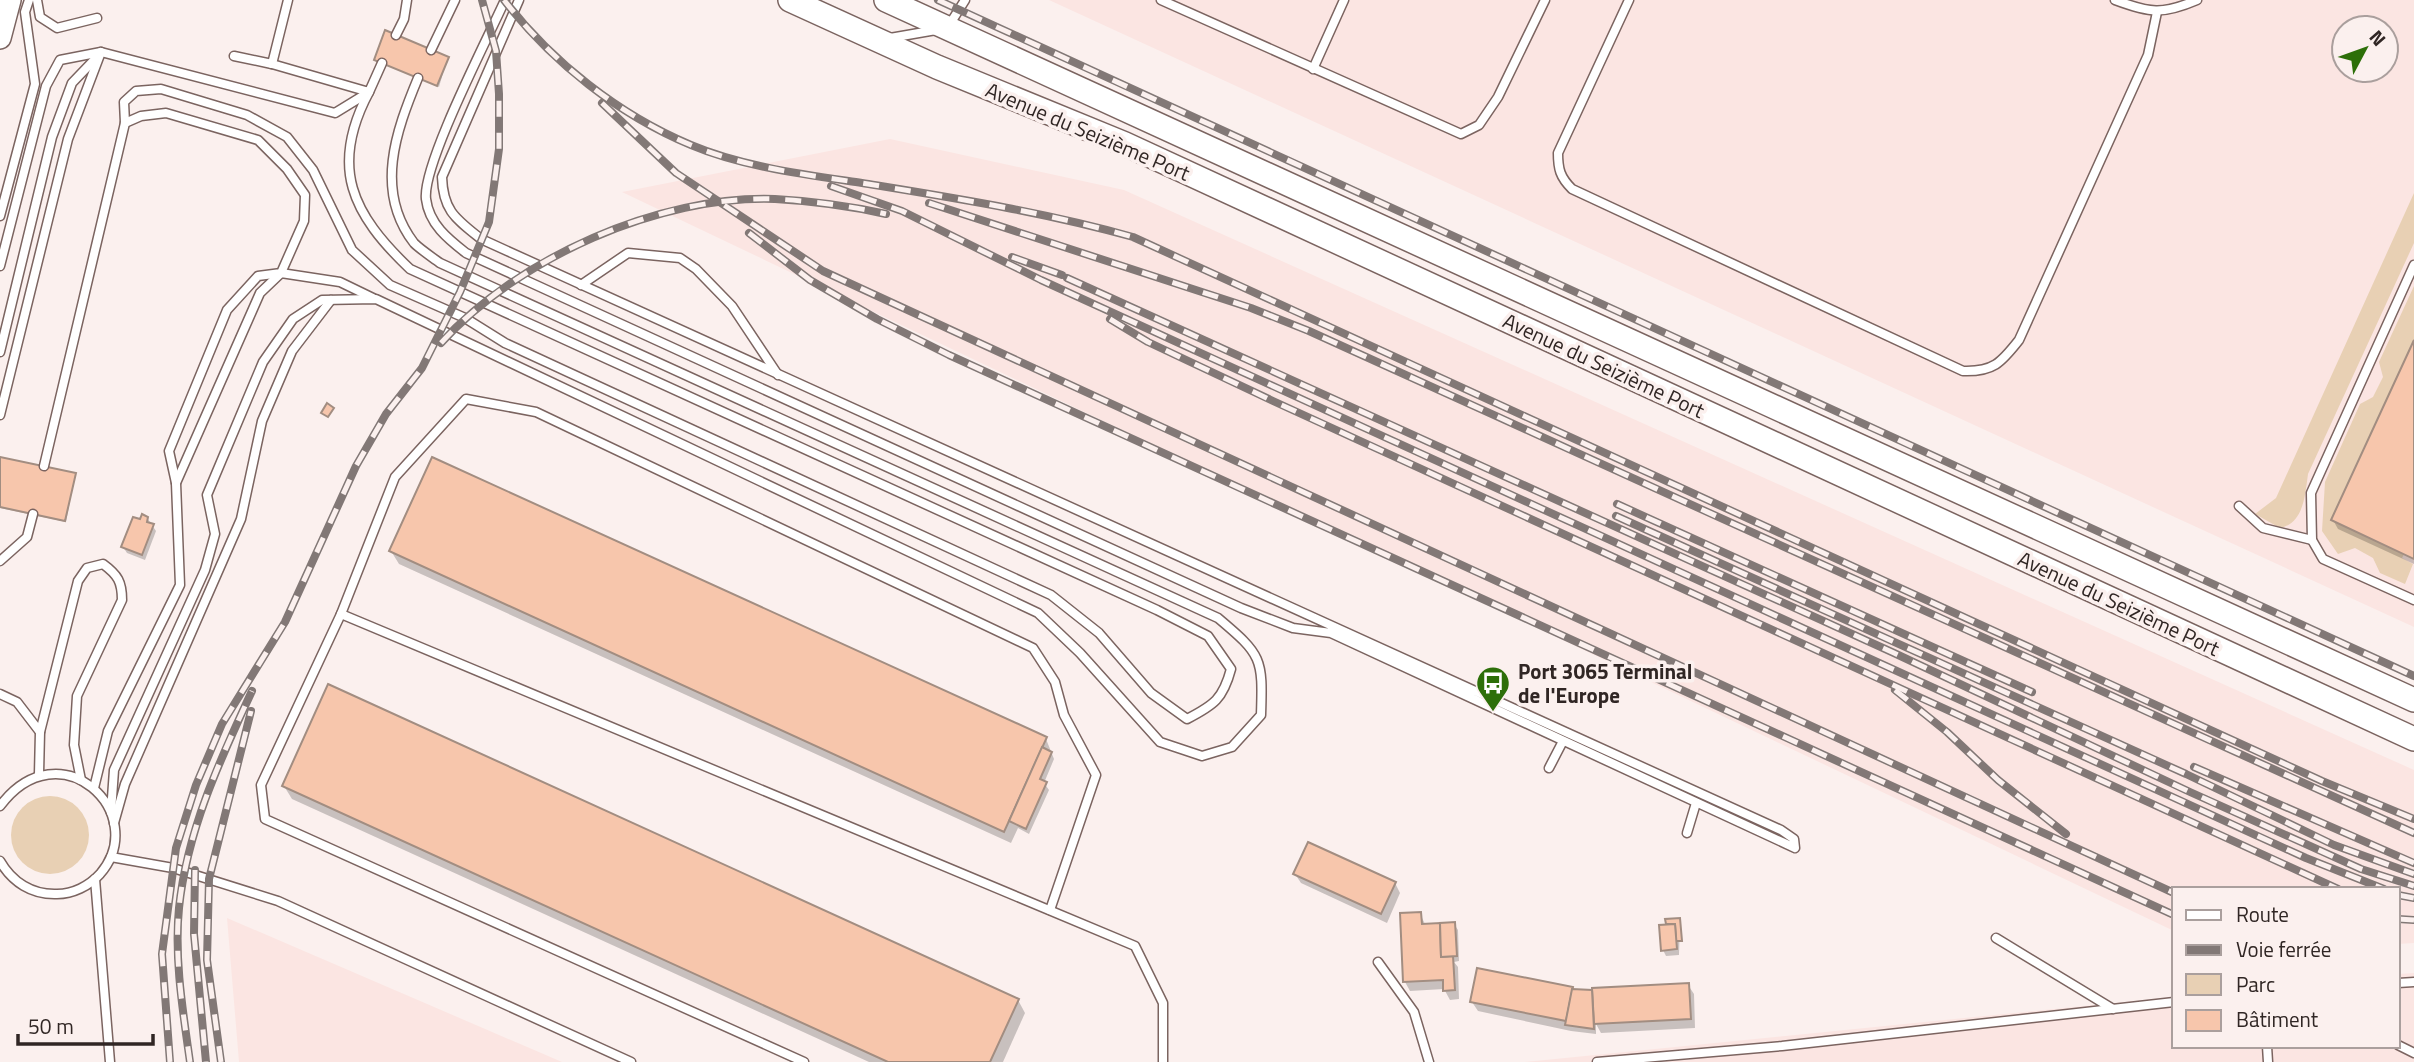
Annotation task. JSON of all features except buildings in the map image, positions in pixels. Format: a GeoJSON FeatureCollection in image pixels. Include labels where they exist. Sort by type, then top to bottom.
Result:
{"type":"FeatureCollection","features":[{"type":"Feature","properties":{"kind":"main road","name":"Avenue du Seizième Port"},"geometry":{"type":"LineString","coordinates":[[790,0],[1138,150],[2414,740]]}},
{"type":"Feature","properties":{"kind":"main road","name":"Avenue du Seizième Port"},"geometry":{"type":"LineString","coordinates":[[886,0],[2414,701]]}},
{"type":"Feature","properties":{"kind":"street"},"geometry":{"type":"LineString","coordinates":[[0,38],[10,0]]}},
{"type":"Feature","properties":{"kind":"lane"},"geometry":{"type":"LineString","coordinates":[[0,216],[36,84],[25,12],[29,0]]}},
{"type":"Feature","properties":{"kind":"lane"},"geometry":{"type":"LineString","coordinates":[[37,0],[40,17],[57,28],[97,18]]}},
{"type":"Feature","properties":{"kind":"lane"},"geometry":{"type":"LineString","coordinates":[[272,64],[288,0]]}},
{"type":"Feature","properties":{"kind":"lane"},"geometry":{"type":"LineString","coordinates":[[396,35],[404,19],[407,0]]}},
{"type":"Feature","properties":{"kind":"lane"},"geometry":{"type":"LineString","coordinates":[[431,50],[455,0]]}},
{"type":"Feature","properties":{"kind":"lane"},"geometry":{"type":"LineString","coordinates":[[505,0],[433,161],[425,197],[432,219],[444,236],[466,253],[1241,608],[1293,628],[1333,631],[1781,830],[1794,839],[1795,848],[1333,631],[481,239],[456,219],[443,198],[442,177],[519,0]]}},
{"type":"Feature","properties":{"kind":"lane"},"geometry":{"type":"LineString","coordinates":[[878,40],[948,28],[965,0]]}},
{"type":"Feature","properties":{"kind":"lane"},"geometry":{"type":"LineString","coordinates":[[1161,0],[1461,134],[1479,125],[1498,97],[1545,0]]}},
{"type":"Feature","properties":{"kind":"lane"},"geometry":{"type":"LineString","coordinates":[[1313,69],[1344,0]]}},
{"type":"Feature","properties":{"kind":"lane"},"geometry":{"type":"LineString","coordinates":[[1629,0],[1558,153],[1558,169],[1572,189],[1963,371],[1983,372],[2006,357],[2019,340],[2148,55],[2157,12]]}},
{"type":"Feature","properties":{"kind":"lane"},"geometry":{"type":"LineString","coordinates":[[2115,0],[2146,12],[2157,12],[2170,11],[2197,0]]}},
{"type":"Feature","properties":{"kind":"lane"},"geometry":{"type":"LineString","coordinates":[[2140,0],[2146,12]]}},
{"type":"Feature","properties":{"kind":"lane"},"geometry":{"type":"LineString","coordinates":[[0,266],[46,86],[60,60],[101,52],[335,113],[369,92]]}},
{"type":"Feature","properties":{"kind":"lane"},"geometry":{"type":"LineString","coordinates":[[0,352],[52,137],[72,83],[101,52]]}},
{"type":"Feature","properties":{"kind":"lane"},"geometry":{"type":"LineString","coordinates":[[0,415],[68,139],[101,52]]}},
{"type":"Feature","properties":{"kind":"lane"},"geometry":{"type":"LineString","coordinates":[[234,56],[369,92]]}},
{"type":"Feature","properties":{"kind":"lane"},"geometry":{"type":"LineString","coordinates":[[44,466],[125,123],[124,102],[136,91],[146,88],[161,89],[247,115],[287,137],[313,170],[352,250],[390,285],[465,318],[505,344],[1051,595],[1099,633],[1151,693],[1187,719],[1210,707],[1225,691],[1231,669],[1208,636],[1157,610],[410,269],[380,241],[357,201],[348,169],[348,141],[382,63]]}},
{"type":"Feature","properties":{"kind":"lane"},"geometry":{"type":"LineString","coordinates":[[94,788],[108,731],[180,585],[176,483],[169,451],[227,310],[258,276],[281,273],[340,282],[1038,613],[1080,653],[1160,742],[1202,756],[1232,747],[1261,715],[1263,670],[1252,646],[1218,618],[440,263],[415,243],[397,206],[390,179],[392,157],[418,78]]}},
{"type":"Feature","properties":{"kind":"lane"},"geometry":{"type":"LineString","coordinates":[[125,123],[141,116],[166,113],[258,140],[287,169],[305,195],[303,222],[281,273],[260,293],[176,483]]}},
{"type":"Feature","properties":{"kind":"lane"},"geometry":{"type":"LineString","coordinates":[[581,285],[628,253],[680,258],[696,269],[732,306],[778,375]]}},
{"type":"Feature","properties":{"kind":"lane"},"geometry":{"type":"LineString","coordinates":[[2414,265],[2311,492],[2312,540],[2323,559],[2414,600]]}},
{"type":"Feature","properties":{"kind":"lane"},"geometry":{"type":"LineString","coordinates":[[114,823],[111,812],[114,770],[205,570],[215,534],[207,495],[263,362],[293,319],[322,300],[376,299]]}},
{"type":"Feature","properties":{"kind":"lane"},"geometry":{"type":"LineString","coordinates":[[0,861],[18,883],[48,895],[65,894],[95,879],[111,857],[114,823],[125,784],[241,519],[262,421],[292,351],[331,300]]}},
{"type":"Feature","properties":{"kind":"lane"},"geometry":{"type":"LineString","coordinates":[[804,1062],[265,819],[261,786],[341,614],[395,477],[466,399],[536,412],[1034,648],[1055,682],[1064,716],[1096,775],[1050,910]]}},
{"type":"Feature","properties":{"kind":"lane"},"geometry":{"type":"LineString","coordinates":[[2239,506],[2263,528],[2312,540]]}},
{"type":"Feature","properties":{"kind":"lane"},"geometry":{"type":"LineString","coordinates":[[0,561],[27,537],[33,514]]}},
{"type":"Feature","properties":{"kind":"lane"},"geometry":{"type":"LineString","coordinates":[[39,774],[40,732],[78,581],[87,568],[103,564],[115,573],[122,583],[122,600],[77,695],[74,745],[81,780]]}},
{"type":"Feature","properties":{"kind":"lane"},"geometry":{"type":"LineString","coordinates":[[341,614],[1135,946],[1163,1003],[1163,1062]]}},
{"type":"Feature","properties":{"kind":"lane"},"geometry":{"type":"LineString","coordinates":[[0,694],[17,702],[40,732]]}},
{"type":"Feature","properties":{"kind":"lane"},"geometry":{"type":"LineString","coordinates":[[1549,768],[1563,741]]}},
{"type":"Feature","properties":{"kind":"lane"},"geometry":{"type":"LineString","coordinates":[[0,806],[12,790],[39,774],[65,774],[94,788],[111,812]]}},
{"type":"Feature","properties":{"kind":"lane"},"geometry":{"type":"LineString","coordinates":[[1687,833],[1696,803]]}},
{"type":"Feature","properties":{"kind":"lane"},"geometry":{"type":"LineString","coordinates":[[111,857],[173,868],[278,901],[631,1062]]}},
{"type":"Feature","properties":{"kind":"lane"},"geometry":{"type":"LineString","coordinates":[[95,879],[110,1062]]}},
{"type":"Feature","properties":{"kind":"lane"},"geometry":{"type":"LineString","coordinates":[[1996,938],[2113,1009]]}},
{"type":"Feature","properties":{"kind":"lane"},"geometry":{"type":"LineString","coordinates":[[1378,962],[1414,1012],[1429,1062]]}},
{"type":"Feature","properties":{"kind":"lane"},"geometry":{"type":"LineString","coordinates":[[1597,1062],[1795,1045],[2172,1002]]}},
{"type":"Feature","properties":{"kind":"shaded area"},"geometry":{"type":"Polygon","coordinates":[[[1049,0],[2414,0],[2414,627],[1049,0]]]}},
{"type":"Feature","properties":{"kind":"shaded area"},"geometry":{"type":"Polygon","coordinates":[[[890,139],[1124,190],[2414,770],[2414,943],[2400,944],[2400,887],[2172,887],[2172,930],[622,192],[890,139]]]}},
{"type":"Feature","properties":{"kind":"shaded area"},"geometry":{"type":"Polygon","coordinates":[[[227,918],[562,1062],[239,1062],[227,918]]]}},
{"type":"Feature","properties":{"kind":"shaded area"},"geometry":{"type":"Polygon","coordinates":[[[2414,973],[2414,1062],[1525,1062],[2172,997],[2172,1048],[2400,1048],[2400,974],[2414,973]]]}},
{"type":"Feature","properties":{"kind":"green space"},"geometry":{"type":"Polygon","coordinates":[[[2414,193],[2414,243],[2308,474],[2299,514],[2288,525],[2280,528],[2255,514],[2276,498],[2414,193]]]}},
{"type":"Feature","properties":{"kind":"green space"},"geometry":{"type":"Polygon","coordinates":[[[2414,286],[2414,340],[2331,519],[2404,554],[2402,558],[2413,564],[2405,584],[2380,573],[2373,558],[2355,548],[2338,554],[2322,531],[2325,482],[2360,404],[2373,397],[2383,377],[2379,362],[2414,286]]]}},
{"type":"Feature","properties":{"kind":"green space"},"geometry":{"type":"Polygon","coordinates":[[[50,796],[65,799],[78,807],[86,820],[89,835],[86,850],[78,863],[65,871],[50,874],[35,871],[22,863],[14,850],[11,835],[14,820],[22,807],[35,799],[50,796]]]}},
{"type":"Feature","properties":{"kind":"railway"},"geometry":{"type":"LineString","coordinates":[[170,1062],[162,954],[176,848],[196,785],[222,724],[285,622],[356,466],[386,414],[422,368],[460,292],[489,222],[499,149],[499,94],[496,51],[482,0]]}},
{"type":"Feature","properties":{"kind":"railway"},"geometry":{"type":"LineString","coordinates":[[504,0],[543,45],[588,84],[638,118],[691,145],[732,159],[776,169],[999,206],[1133,237],[2322,781],[2414,819]]}},
{"type":"Feature","properties":{"kind":"railway"},"geometry":{"type":"LineString","coordinates":[[938,0],[2414,676]]}},
{"type":"Feature","properties":{"kind":"railway"},"geometry":{"type":"LineString","coordinates":[[602,103],[676,173],[823,271],[2172,892]]}},
{"type":"Feature","properties":{"kind":"railway"},"geometry":{"type":"LineString","coordinates":[[831,186],[902,211],[1041,280],[2306,858],[2379,887]]}},
{"type":"Feature","properties":{"kind":"railway"},"geometry":{"type":"LineString","coordinates":[[441,343],[473,312],[509,284],[550,259],[639,220],[685,208],[731,201],[775,199],[831,204],[886,214]]}},
{"type":"Feature","properties":{"kind":"railway"},"geometry":{"type":"LineString","coordinates":[[929,203],[1251,308],[1309,331],[2414,833]]}},
{"type":"Feature","properties":{"kind":"railway"},"geometry":{"type":"LineString","coordinates":[[749,233],[810,280],[877,319],[949,355],[2172,914]]}},
{"type":"Feature","properties":{"kind":"railway"},"geometry":{"type":"LineString","coordinates":[[1012,257],[1062,275]]}},
{"type":"Feature","properties":{"kind":"railway"},"geometry":{"type":"LineString","coordinates":[[1067,278],[1894,653],[2190,792],[2361,869],[2414,886]]}},
{"type":"Feature","properties":{"kind":"railway"},"geometry":{"type":"LineString","coordinates":[[1110,319],[1148,342],[1273,401],[2334,887]]}},
{"type":"Feature","properties":{"kind":"railway"},"geometry":{"type":"LineString","coordinates":[[1617,504],[2032,692]]}},
{"type":"Feature","properties":{"kind":"railway"},"geometry":{"type":"LineString","coordinates":[[1616,516],[2186,774],[2334,845],[2414,874]]}},
{"type":"Feature","properties":{"kind":"railway"},"geometry":{"type":"LineString","coordinates":[[1895,690],[1947,732],[1998,780],[2066,834]]}},
{"type":"Feature","properties":{"kind":"railway"},"geometry":{"type":"LineString","coordinates":[[190,1062],[178,946],[183,879],[206,796],[252,691]]}},
{"type":"Feature","properties":{"kind":"railway"},"geometry":{"type":"LineString","coordinates":[[221,1062],[207,960],[209,879],[251,711]]}},
{"type":"Feature","properties":{"kind":"railway"},"geometry":{"type":"LineString","coordinates":[[2194,767],[2414,863]]}},
{"type":"Feature","properties":{"kind":"railway"},"geometry":{"type":"LineString","coordinates":[[195,870],[194,934],[206,1062]]}},
{"type":"Feature","properties":{"kind":"railway"},"geometry":{"type":"LineString","coordinates":[[2400,895],[2414,898]]}},
{"type":"Feature","properties":{"kind":"railway"},"geometry":{"type":"LineString","coordinates":[[2400,919],[2414,920]]}},
{"type":"Feature","properties":{"kind":"place","name":"Port 3065 Terminal de l'Europe"},"geometry":{"type":"Point","coordinates":[1493,713]}}]}
